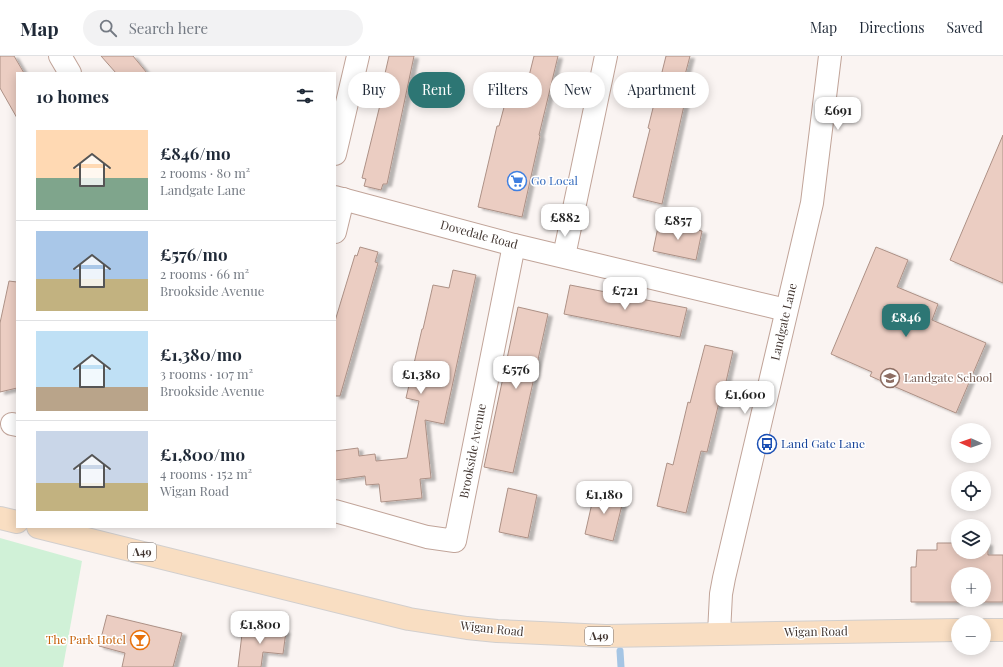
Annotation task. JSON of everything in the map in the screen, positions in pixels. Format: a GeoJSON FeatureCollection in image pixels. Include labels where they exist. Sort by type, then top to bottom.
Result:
{"type":"FeatureCollection","features":[{"type":"Feature","properties":{"kind":"main road"},"geometry":{"type":"LineString","coordinates":[[0,518],[16,522]]}},
{"type":"Feature","properties":{"kind":"main road","name":"Wigan Road"},"geometry":{"type":"LineString","coordinates":[[42,528],[409,619],[467,628],[606,636],[951,630]]}},
{"type":"Feature","properties":{"kind":"main road"},"geometry":{"type":"LineString","coordinates":[[991,630],[1003,630]]}},
{"type":"Feature","properties":{"kind":"street"},"geometry":{"type":"LineString","coordinates":[[60,56],[69,72]]}},
{"type":"Feature","properties":{"kind":"street"},"geometry":{"type":"LineString","coordinates":[[336,150],[358,56]]}},
{"type":"Feature","properties":{"kind":"street"},"geometry":{"type":"LineString","coordinates":[[564,256],[606,56]]}},
{"type":"Feature","properties":{"kind":"street","name":"Landgate Lane"},"geometry":{"type":"LineString","coordinates":[[719,633],[721,594],[724,578],[812,204],[830,56]]}},
{"type":"Feature","properties":{"kind":"street"},"geometry":{"type":"LineString","coordinates":[[336,224],[339,198]]}},
{"type":"Feature","properties":{"kind":"street","name":"Dovedale Road"},"geometry":{"type":"LineString","coordinates":[[339,198],[514,244],[786,310]]}},
{"type":"Feature","properties":{"kind":"street","name":"Brookside Avenue"},"geometry":{"type":"LineString","coordinates":[[336,511],[427,537],[455,541],[514,244]]}},
{"type":"Feature","properties":{"kind":"green space"},"geometry":{"type":"Polygon","coordinates":[[[0,538],[82,561],[63,667],[0,667],[0,538]]]}},
{"type":"Feature","properties":{"kind":"building"},"geometry":{"type":"Polygon","coordinates":[[[0,56],[14,56],[23,72],[16,72],[16,116],[0,88],[0,56]]]}},
{"type":"Feature","properties":{"kind":"building"},"geometry":{"type":"Polygon","coordinates":[[[101,56],[133,56],[146,72],[115,72],[101,56]]]}},
{"type":"Feature","properties":{"kind":"building"},"geometry":{"type":"Polygon","coordinates":[[[389,56],[414,56],[411,72],[408,72],[408,84],[387,184],[383,184],[381,190],[364,186],[366,179],[362,178],[379,108],[400,108],[400,72],[385,72],[389,56]]]}},
{"type":"Feature","properties":{"kind":"building"},"geometry":{"type":"Polygon","coordinates":[[[534,56],[558,56],[554,72],[550,72],[550,89],[522,217],[478,207],[497,126],[499,126],[504,108],[542,108],[542,72],[530,72],[534,56]]]}},
{"type":"Feature","properties":{"kind":"building"},"geometry":{"type":"Polygon","coordinates":[[[666,56],[690,56],[686,72],[662,72],[666,56]]]}},
{"type":"Feature","properties":{"kind":"building"},"geometry":{"type":"Polygon","coordinates":[[[653,108],[683,108],[662,204],[633,197],[650,129],[648,128],[653,108]]]}},
{"type":"Feature","properties":{"kind":"building"},"geometry":{"type":"Polygon","coordinates":[[[1003,135],[1003,283],[950,260],[1003,135]]]}},
{"type":"Feature","properties":{"kind":"building"},"geometry":{"type":"Polygon","coordinates":[[[659,222],[702,231],[696,260],[653,251],[659,222]]]}},
{"type":"Feature","properties":{"kind":"building"},"geometry":{"type":"Polygon","coordinates":[[[360,247],[378,252],[375,262],[378,263],[340,396],[336,396],[336,318],[355,255],[357,256],[360,247]]]}},
{"type":"Feature","properties":{"kind":"building"},"geometry":{"type":"Polygon","coordinates":[[[876,247],[908,260],[897,287],[938,304],[932,320],[986,343],[956,413],[870,376],[872,372],[831,354],[876,247]]]}},
{"type":"Feature","properties":{"kind":"building"},"geometry":{"type":"Polygon","coordinates":[[[453,270],[476,275],[444,424],[425,420],[431,478],[420,479],[422,498],[381,502],[379,484],[366,485],[365,476],[336,480],[336,451],[358,448],[359,456],[375,454],[376,461],[407,458],[419,401],[406,398],[422,329],[433,285],[449,288],[453,270]]]}},
{"type":"Feature","properties":{"kind":"building"},"geometry":{"type":"Polygon","coordinates":[[[9,281],[16,282],[16,388],[0,392],[0,323],[9,281]]]}},
{"type":"Feature","properties":{"kind":"building"},"geometry":{"type":"Polygon","coordinates":[[[570,285],[687,308],[680,337],[564,314],[570,285]]]}},
{"type":"Feature","properties":{"kind":"building"},"geometry":{"type":"Polygon","coordinates":[[[518,307],[548,314],[513,473],[484,467],[518,307]]]}},
{"type":"Feature","properties":{"kind":"building"},"geometry":{"type":"Polygon","coordinates":[[[705,345],[733,351],[723,395],[721,394],[707,452],[701,451],[686,513],[657,506],[667,463],[673,465],[688,402],[690,403],[705,345]]]}},
{"type":"Feature","properties":{"kind":"building"},"geometry":{"type":"Polygon","coordinates":[[[508,488],[537,495],[528,538],[499,532],[508,488]]]}},
{"type":"Feature","properties":{"kind":"building"},"geometry":{"type":"Polygon","coordinates":[[[595,490],[624,497],[613,541],[585,534],[595,490]]]}},
{"type":"Feature","properties":{"kind":"building"},"geometry":{"type":"Polygon","coordinates":[[[937,543],[951,543],[951,559],[991,559],[991,555],[1003,555],[1003,602],[991,602],[991,567],[951,567],[951,602],[911,602],[911,567],[916,567],[917,550],[937,550],[937,543]]]}},
{"type":"Feature","properties":{"kind":"building","name":"The Park Hotel"},"geometry":{"type":"Polygon","coordinates":[[[107,615],[182,633],[173,667],[122,667],[125,653],[99,646],[107,615]]]}},
{"type":"Feature","properties":{"kind":"building"},"geometry":{"type":"Polygon","coordinates":[[[243,626],[286,631],[283,654],[263,652],[261,667],[238,667],[243,626]]]}},
{"type":"Feature","properties":{"kind":"waterway"},"geometry":{"type":"LineString","coordinates":[[620,651],[621,667]]}},
{"type":"Feature","properties":{"kind":"place","name":"Go Local"},"geometry":{"type":"Point","coordinates":[517,181]}},
{"type":"Feature","properties":{"kind":"place","name":"Landgate School"},"geometry":{"type":"Point","coordinates":[890,378]}},
{"type":"Feature","properties":{"kind":"place","name":"Land Gate Lane"},"geometry":{"type":"Point","coordinates":[767,444]}},
{"type":"Feature","properties":{"kind":"place","name":"The Park Hotel"},"geometry":{"type":"Point","coordinates":[140,640]}}]}
